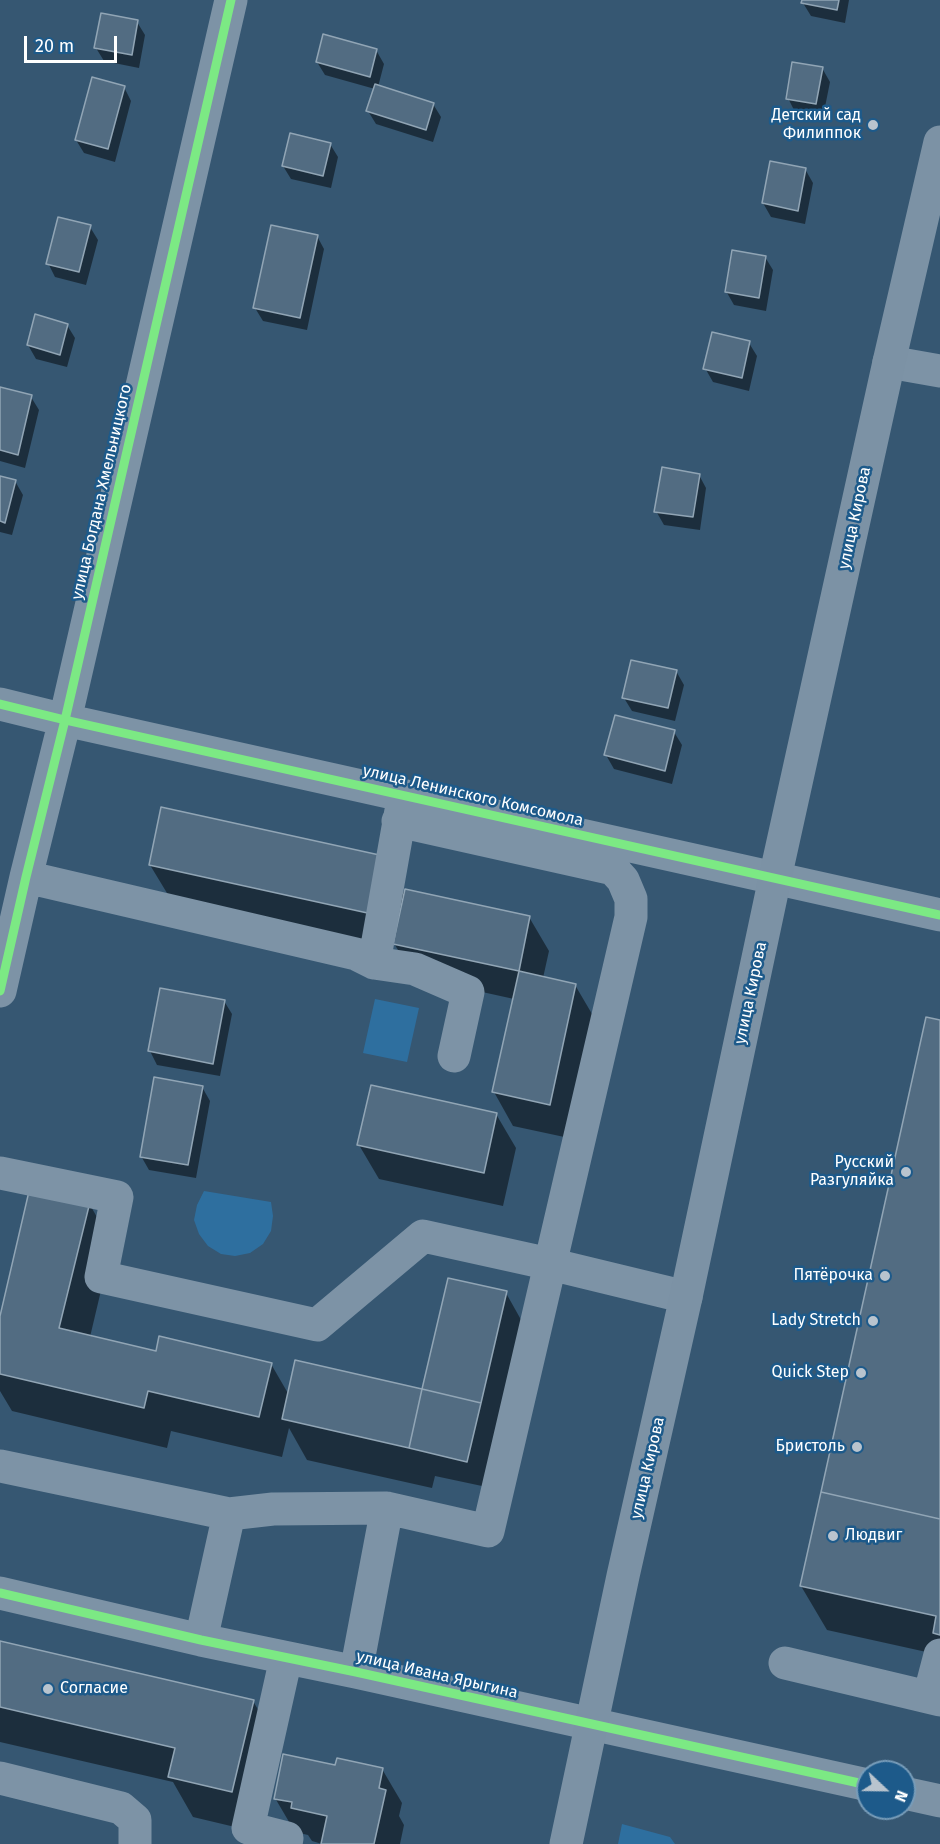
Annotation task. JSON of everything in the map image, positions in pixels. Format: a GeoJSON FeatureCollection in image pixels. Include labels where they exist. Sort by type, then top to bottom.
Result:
{"type":"FeatureCollection","features":[{"type":"Feature","properties":{"kind":"main road","name":"улица Кирова"},"geometry":{"type":"LineString","coordinates":[[566,1844],[889,362],[940,142]]}},
{"type":"Feature","properties":{"kind":"street","name":"улица Богдана Хмельницкого"},"geometry":{"type":"LineString","coordinates":[[0,991],[231,0]]}},
{"type":"Feature","properties":{"kind":"street"},"geometry":{"type":"LineString","coordinates":[[889,362],[940,371]]}},
{"type":"Feature","properties":{"kind":"street","name":"улица Ленинского Комсомола"},"geometry":{"type":"LineString","coordinates":[[0,704],[401,808],[776,878],[940,915]]}},
{"type":"Feature","properties":{"kind":"street"},"geometry":{"type":"LineString","coordinates":[[0,1466],[229,1514],[273,1509],[387,1508],[488,1531],[631,917],[631,899],[623,880],[613,869],[401,808],[374,963]]}},
{"type":"Feature","properties":{"kind":"street"},"geometry":{"type":"LineString","coordinates":[[26,877],[356,954],[374,963],[415,969],[468,992],[454,1056]]}},
{"type":"Feature","properties":{"kind":"street"},"geometry":{"type":"LineString","coordinates":[[0,1173],[117,1197],[100,1277],[317,1325],[423,1236],[686,1297]]}},
{"type":"Feature","properties":{"kind":"street"},"geometry":{"type":"LineString","coordinates":[[356,1672],[387,1508]]}},
{"type":"Feature","properties":{"kind":"street"},"geometry":{"type":"LineString","coordinates":[[201,1640],[229,1514]]}},
{"type":"Feature","properties":{"kind":"street","name":"улица Ивана Ярыгина"},"geometry":{"type":"LineString","coordinates":[[0,1593],[201,1640],[856,1782]]}},
{"type":"Feature","properties":{"kind":"street"},"geometry":{"type":"LineString","coordinates":[[785,1663],[935,1698],[940,1654]]}},
{"type":"Feature","properties":{"kind":"street"},"geometry":{"type":"LineString","coordinates":[[286,1658],[242,1836],[287,1838],[286,1844]]}},
{"type":"Feature","properties":{"kind":"street"},"geometry":{"type":"LineString","coordinates":[[0,1778],[121,1808],[135,1820],[135,1844]]}},
{"type":"Feature","properties":{"kind":"street"},"geometry":{"type":"LineString","coordinates":[[916,1796],[940,1801]]}},
{"type":"Feature","properties":{"kind":"shaded area"},"geometry":{"type":"Polygon","coordinates":[[[375,999],[419,1008],[407,1062],[363,1053],[375,999]]]}},
{"type":"Feature","properties":{"kind":"shaded area"},"geometry":{"type":"Polygon","coordinates":[[[204,1191],[271,1202],[273,1216],[271,1231],[263,1244],[250,1253],[235,1256],[221,1254],[208,1246],[199,1234],[194,1220],[197,1205],[204,1191]]]}},
{"type":"Feature","properties":{"kind":"shaded area"},"geometry":{"type":"Polygon","coordinates":[[[622,1824],[670,1837],[675,1844],[618,1844],[622,1824]]]}},
{"type":"Feature","properties":{"kind":"building"},"geometry":{"type":"Polygon","coordinates":[[[802,0],[839,0],[837,10],[801,3],[802,0]]]}},
{"type":"Feature","properties":{"kind":"building"},"geometry":{"type":"Polygon","coordinates":[[[101,13],[138,20],[132,55],[94,48],[101,13]]]}},
{"type":"Feature","properties":{"kind":"building"},"geometry":{"type":"Polygon","coordinates":[[[323,34],[377,49],[370,77],[316,62],[323,34]]]}},
{"type":"Feature","properties":{"kind":"building"},"geometry":{"type":"Polygon","coordinates":[[[792,62],[823,67],[816,104],[786,99],[792,62]]]}},
{"type":"Feature","properties":{"kind":"building"},"geometry":{"type":"Polygon","coordinates":[[[92,77],[125,86],[108,149],[75,140],[92,77]]]}},
{"type":"Feature","properties":{"kind":"building"},"geometry":{"type":"Polygon","coordinates":[[[375,84],[434,103],[426,130],[366,111],[375,84]]]}},
{"type":"Feature","properties":{"kind":"building"},"geometry":{"type":"Polygon","coordinates":[[[290,133],[331,143],[323,176],[282,166],[290,133]]]}},
{"type":"Feature","properties":{"kind":"building"},"geometry":{"type":"Polygon","coordinates":[[[770,161],[806,168],[798,211],[762,203],[770,161]]]}},
{"type":"Feature","properties":{"kind":"building"},"geometry":{"type":"Polygon","coordinates":[[[58,217],[91,225],[79,272],[46,264],[58,217]]]}},
{"type":"Feature","properties":{"kind":"building"},"geometry":{"type":"Polygon","coordinates":[[[271,225],[318,235],[300,318],[253,308],[271,225]]]}},
{"type":"Feature","properties":{"kind":"building"},"geometry":{"type":"Polygon","coordinates":[[[732,250],[766,256],[759,298],[725,292],[732,250]]]}},
{"type":"Feature","properties":{"kind":"building"},"geometry":{"type":"Polygon","coordinates":[[[35,314],[68,324],[60,355],[27,345],[35,314]]]}},
{"type":"Feature","properties":{"kind":"building"},"geometry":{"type":"Polygon","coordinates":[[[712,332],[750,341],[742,378],[703,369],[712,332]]]}},
{"type":"Feature","properties":{"kind":"building"},"geometry":{"type":"Polygon","coordinates":[[[0,387],[32,395],[18,455],[0,450],[0,387]]]}},
{"type":"Feature","properties":{"kind":"building"},"geometry":{"type":"Polygon","coordinates":[[[662,467],[700,474],[693,517],[654,512],[662,467]]]}},
{"type":"Feature","properties":{"kind":"building"},"geometry":{"type":"Polygon","coordinates":[[[0,476],[16,480],[5,523],[0,521],[0,476]]]}},
{"type":"Feature","properties":{"kind":"building"},"geometry":{"type":"Polygon","coordinates":[[[631,660],[677,670],[668,708],[622,698],[631,660]]]}},
{"type":"Feature","properties":{"kind":"building"},"geometry":{"type":"Polygon","coordinates":[[[615,715],[675,730],[665,771],[604,755],[615,715]]]}},
{"type":"Feature","properties":{"kind":"building"},"geometry":{"type":"Polygon","coordinates":[[[161,807],[384,856],[372,914],[149,865],[161,807]]]}},
{"type":"Feature","properties":{"kind":"building"},"geometry":{"type":"Polygon","coordinates":[[[405,889],[530,916],[519,971],[393,944],[405,889]]]}},
{"type":"Feature","properties":{"kind":"building"},"geometry":{"type":"Polygon","coordinates":[[[519,971],[576,984],[550,1105],[492,1092],[519,971]]]}},
{"type":"Feature","properties":{"kind":"building"},"geometry":{"type":"Polygon","coordinates":[[[160,988],[225,1000],[213,1064],[148,1051],[160,988]]]}},
{"type":"Feature","properties":{"kind":"building"},"geometry":{"type":"Polygon","coordinates":[[[926,1017],[940,1020],[940,1519],[821,1492],[926,1017]]]}},
{"type":"Feature","properties":{"kind":"building"},"geometry":{"type":"Polygon","coordinates":[[[154,1077],[203,1086],[188,1165],[140,1157],[154,1077]]]}},
{"type":"Feature","properties":{"kind":"building"},"geometry":{"type":"Polygon","coordinates":[[[371,1085],[497,1113],[484,1173],[357,1145],[371,1085]]]}},
{"type":"Feature","properties":{"kind":"building"},"geometry":{"type":"Polygon","coordinates":[[[30,1187],[90,1202],[59,1328],[156,1351],[159,1336],[272,1363],[259,1417],[148,1391],[144,1408],[0,1374],[0,1316],[30,1187]]]}},
{"type":"Feature","properties":{"kind":"building"},"geometry":{"type":"Polygon","coordinates":[[[448,1278],[507,1291],[481,1403],[422,1389],[448,1278]]]}},
{"type":"Feature","properties":{"kind":"building"},"geometry":{"type":"Polygon","coordinates":[[[295,1360],[422,1389],[409,1448],[282,1419],[295,1360]]]}},
{"type":"Feature","properties":{"kind":"building"},"geometry":{"type":"Polygon","coordinates":[[[422,1389],[481,1403],[467,1462],[409,1448],[422,1389]]]}},
{"type":"Feature","properties":{"kind":"building"},"geometry":{"type":"Polygon","coordinates":[[[821,1492],[940,1519],[940,1635],[933,1633],[936,1616],[800,1586],[821,1492]]]}},
{"type":"Feature","properties":{"kind":"building"},"geometry":{"type":"Polygon","coordinates":[[[0,1641],[254,1700],[232,1792],[168,1777],[175,1748],[0,1707],[0,1641]]]}},
{"type":"Feature","properties":{"kind":"building"},"geometry":{"type":"Polygon","coordinates":[[[283,1754],[335,1765],[337,1758],[383,1768],[379,1788],[386,1790],[374,1844],[321,1844],[327,1816],[291,1808],[292,1802],[274,1799],[283,1754]]]}},
{"type":"Feature","properties":{"kind":"cycle path"},"geometry":{"type":"LineString","coordinates":[[0,991],[231,0]]}},
{"type":"Feature","properties":{"kind":"cycle path"},"geometry":{"type":"LineString","coordinates":[[0,704],[940,915]]}},
{"type":"Feature","properties":{"kind":"cycle path"},"geometry":{"type":"LineString","coordinates":[[0,1593],[201,1640],[856,1782]]}},
{"type":"Feature","properties":{"kind":"place","name":"Детский сад Филиппок"},"geometry":{"type":"Point","coordinates":[873,125]}},
{"type":"Feature","properties":{"kind":"place","name":"Русский Разгуляйка"},"geometry":{"type":"Point","coordinates":[906,1172]}},
{"type":"Feature","properties":{"kind":"place","name":"Пятёрочка"},"geometry":{"type":"Point","coordinates":[885,1276]}},
{"type":"Feature","properties":{"kind":"place","name":"Lady Stretch"},"geometry":{"type":"Point","coordinates":[873,1321]}},
{"type":"Feature","properties":{"kind":"place","name":"Quick Step"},"geometry":{"type":"Point","coordinates":[861,1373]}},
{"type":"Feature","properties":{"kind":"place","name":"Бристоль"},"geometry":{"type":"Point","coordinates":[857,1447]}},
{"type":"Feature","properties":{"kind":"place","name":"Людвиг"},"geometry":{"type":"Point","coordinates":[833,1536]}},
{"type":"Feature","properties":{"kind":"place","name":"Согласие"},"geometry":{"type":"Point","coordinates":[48,1689]}}]}
